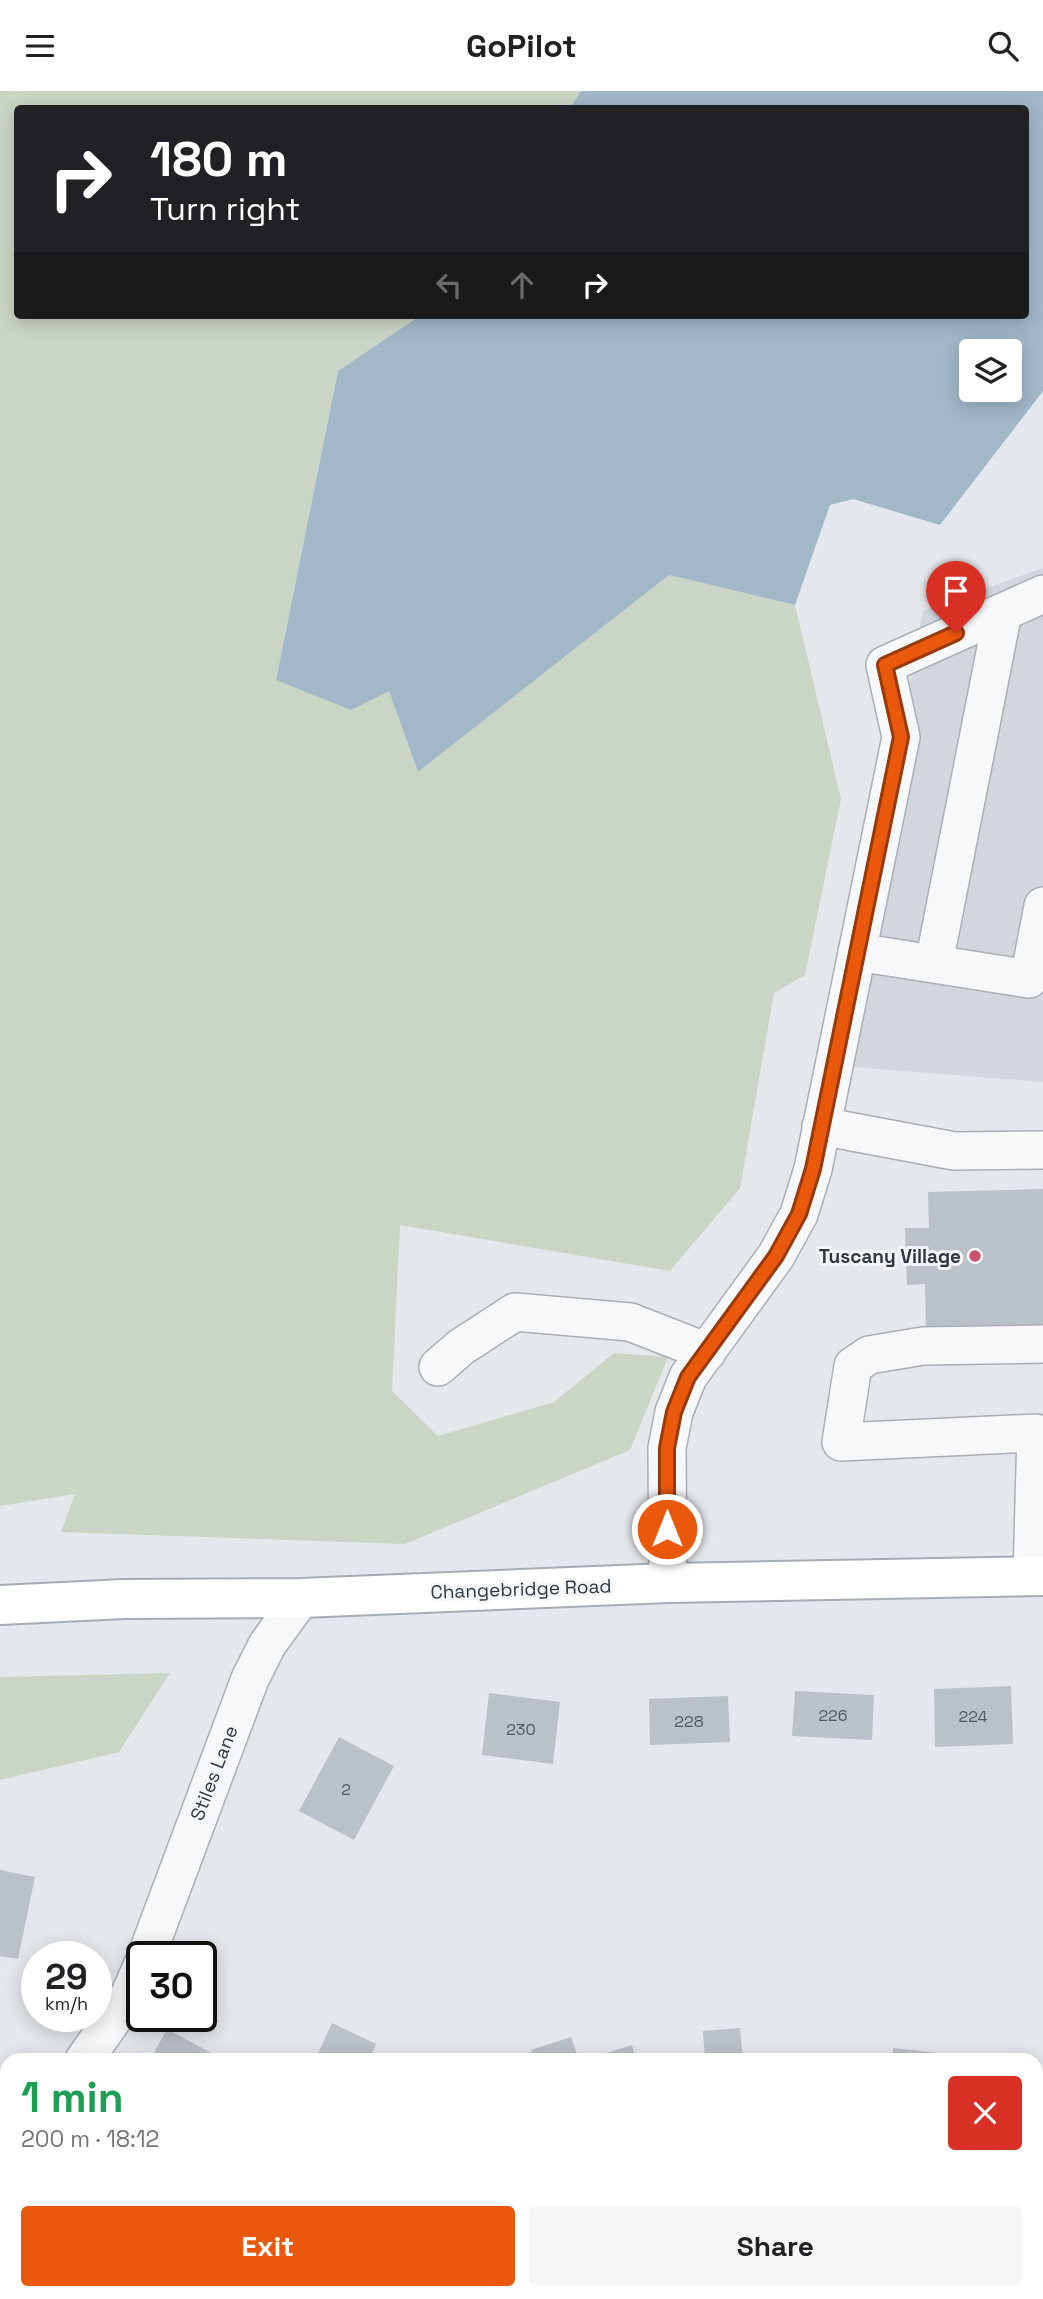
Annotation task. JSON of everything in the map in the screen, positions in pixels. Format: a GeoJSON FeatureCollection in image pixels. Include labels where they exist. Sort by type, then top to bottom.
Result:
{"type":"FeatureCollection","features":[{"type":"Feature","properties":{"kind":"main road","name":"Changebridge Road"},"geometry":{"type":"LineString","coordinates":[[0,1605],[124,1599],[302,1598],[668,1583],[1038,1575]]}},
{"type":"Feature","properties":{"kind":"street"},"geometry":{"type":"LineString","coordinates":[[668,1583],[667,1448],[674,1412],[688,1377],[776,1256],[799,1214],[813,1169],[901,737],[885,665],[1043,594]]}},
{"type":"Feature","properties":{"kind":"street"},"geometry":{"type":"LineString","coordinates":[[934,963],[1003,612]]}},
{"type":"Feature","properties":{"kind":"street"},"geometry":{"type":"LineString","coordinates":[[857,952],[1030,979],[1043,906]]}},
{"type":"Feature","properties":{"kind":"street"},"geometry":{"type":"LineString","coordinates":[[821,1126],[954,1151],[1043,1150]]}},
{"type":"Feature","properties":{"kind":"street"},"geometry":{"type":"LineString","coordinates":[[438,1367],[461,1347],[515,1312],[629,1322],[707,1352]]}},
{"type":"Feature","properties":{"kind":"street"},"geometry":{"type":"LineString","coordinates":[[1038,1575],[1040,1433],[841,1442],[853,1366],[869,1355],[923,1346],[1043,1344]]}},
{"type":"Feature","properties":{"kind":"street","name":"Stiles Lane"},"geometry":{"type":"LineString","coordinates":[[152,1941],[250,1679],[267,1645],[302,1598]]}},
{"type":"Feature","properties":{"kind":"street"},"geometry":{"type":"LineString","coordinates":[[89,2053],[126,2000]]}},
{"type":"Feature","properties":{"kind":"shaded area"},"geometry":{"type":"Polygon","coordinates":[[[1043,568],[1043,1082],[840,1066],[923,611],[1043,568]]]}},
{"type":"Feature","properties":{"kind":"green space"},"geometry":{"type":"Polygon","coordinates":[[[0,91],[581,91],[572,105],[14,105],[14,319],[415,319],[338,371],[276,680],[389,691],[418,772],[669,575],[795,605],[841,799],[805,975],[774,993],[740,1188],[670,1271],[400,1225],[392,1391],[438,1436],[554,1402],[614,1353],[668,1357],[630,1450],[405,1544],[61,1532],[75,1494],[0,1506],[0,91]]]}},
{"type":"Feature","properties":{"kind":"green space"},"geometry":{"type":"Polygon","coordinates":[[[170,1673],[119,1752],[0,1780],[0,1677],[170,1673]]]}},
{"type":"Feature","properties":{"kind":"water"},"geometry":{"type":"Polygon","coordinates":[[[581,91],[1043,91],[1043,391],[940,525],[853,499],[830,505],[795,605],[669,575],[418,772],[389,691],[351,710],[276,680],[338,371],[415,319],[1029,319],[1029,105],[572,105],[581,91]]]}},
{"type":"Feature","properties":{"kind":"building","name":"Tuscany Village"},"geometry":{"type":"Polygon","coordinates":[[[1043,1189],[1043,1327],[926,1331],[925,1284],[907,1285],[905,1228],[929,1228],[928,1192],[1043,1189]]]}},
{"type":"Feature","properties":{"kind":"building"},"geometry":{"type":"Polygon","coordinates":[[[1011,1686],[1013,1744],[935,1747],[934,1689],[1011,1686]]]}},
{"type":"Feature","properties":{"kind":"building"},"geometry":{"type":"Polygon","coordinates":[[[795,1691],[874,1695],[872,1740],[792,1736],[795,1691]]]}},
{"type":"Feature","properties":{"kind":"building"},"geometry":{"type":"Polygon","coordinates":[[[489,1693],[560,1702],[553,1764],[482,1755],[489,1693]]]}},
{"type":"Feature","properties":{"kind":"building"},"geometry":{"type":"Polygon","coordinates":[[[728,1696],[730,1742],[650,1745],[649,1699],[728,1696]]]}},
{"type":"Feature","properties":{"kind":"building"},"geometry":{"type":"Polygon","coordinates":[[[339,1737],[394,1766],[354,1840],[299,1811],[339,1737]]]}},
{"type":"Feature","properties":{"kind":"building"},"geometry":{"type":"Polygon","coordinates":[[[0,1870],[35,1877],[18,1959],[0,1956],[0,1870]]]}},
{"type":"Feature","properties":{"kind":"building"},"geometry":{"type":"Polygon","coordinates":[[[332,2023],[376,2044],[372,2053],[318,2053],[332,2023]]]}},
{"type":"Feature","properties":{"kind":"building"},"geometry":{"type":"Polygon","coordinates":[[[740,2028],[742,2053],[705,2053],[703,2031],[740,2028]]]}},
{"type":"Feature","properties":{"kind":"building"},"geometry":{"type":"Polygon","coordinates":[[[165,2032],[173,2032],[211,2053],[154,2053],[165,2032]]]}},
{"type":"Feature","properties":{"kind":"building"},"geometry":{"type":"Polygon","coordinates":[[[571,2037],[577,2053],[532,2053],[531,2050],[571,2037]]]}},
{"type":"Feature","properties":{"kind":"building"},"geometry":{"type":"Polygon","coordinates":[[[632,2045],[634,2053],[606,2053],[632,2045]]]}},
{"type":"Feature","properties":{"kind":"building"},"geometry":{"type":"Polygon","coordinates":[[[893,2048],[939,2053],[893,2053],[893,2048]]]}},
{"type":"Feature","properties":{"kind":"place","name":"Tuscany Village"},"geometry":{"type":"Point","coordinates":[975,1256]}},
{"type":"Feature","properties":{"kind":"route"},"geometry":{"type":"LineString","coordinates":[[667,1529],[667,1448],[674,1412],[688,1377],[776,1256],[799,1214],[813,1169],[901,737],[885,665],[956,633]]}}]}
